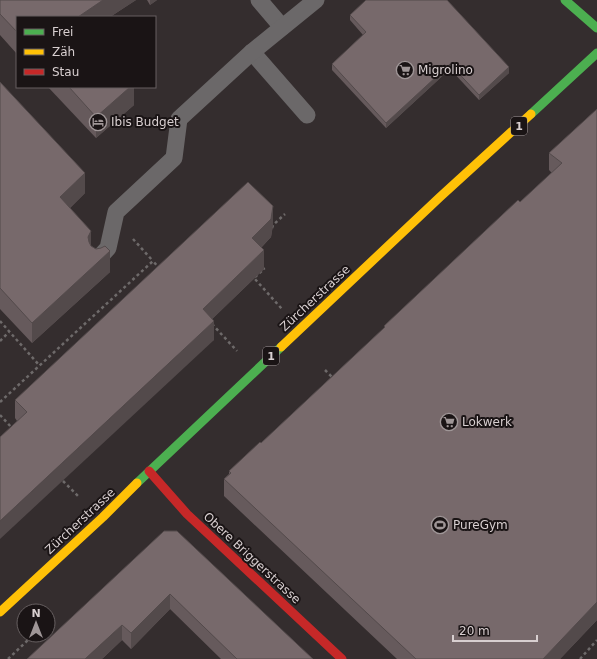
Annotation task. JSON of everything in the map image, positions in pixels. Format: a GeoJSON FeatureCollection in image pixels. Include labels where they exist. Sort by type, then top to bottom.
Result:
{"type":"FeatureCollection","features":[{"type":"Feature","properties":{"kind":"main road"},"geometry":{"type":"LineString","coordinates":[[566,0],[597,28]]}},
{"type":"Feature","properties":{"kind":"main road","name":"Zürcherstrasse"},"geometry":{"type":"LineString","coordinates":[[0,612],[103,517],[149,471],[434,203],[597,53]]}},
{"type":"Feature","properties":{"kind":"main road","name":"Obere Briggerstrasse"},"geometry":{"type":"LineString","coordinates":[[149,471],[186,514],[342,659]]}},
{"type":"Feature","properties":{"kind":"lane"},"geometry":{"type":"LineString","coordinates":[[259,0],[282,27]]}},
{"type":"Feature","properties":{"kind":"lane"},"geometry":{"type":"LineString","coordinates":[[98,258],[108,248],[116,212],[174,158],[179,119],[252,52],[316,0]]}},
{"type":"Feature","properties":{"kind":"lane"},"geometry":{"type":"LineString","coordinates":[[252,52],[307,115]]}},
{"type":"Feature","properties":{"kind":"path"},"geometry":{"type":"LineString","coordinates":[[272,231],[272,225],[285,214]]}},
{"type":"Feature","properties":{"kind":"path"},"geometry":{"type":"LineString","coordinates":[[0,402],[153,261],[163,272]]}},
{"type":"Feature","properties":{"kind":"path"},"geometry":{"type":"LineString","coordinates":[[260,265],[264,269],[254,278],[282,309]]}},
{"type":"Feature","properties":{"kind":"path"},"geometry":{"type":"LineString","coordinates":[[0,321],[39,365]]}},
{"type":"Feature","properties":{"kind":"path"},"geometry":{"type":"LineString","coordinates":[[211,323],[237,351]]}},
{"type":"Feature","properties":{"kind":"path"},"geometry":{"type":"LineString","coordinates":[[0,341],[9,332]]}},
{"type":"Feature","properties":{"kind":"path"},"geometry":{"type":"LineString","coordinates":[[325,370],[335,380]]}},
{"type":"Feature","properties":{"kind":"path"},"geometry":{"type":"LineString","coordinates":[[0,415],[15,431]]}},
{"type":"Feature","properties":{"kind":"path"},"geometry":{"type":"LineString","coordinates":[[63,480],[79,497]]}},
{"type":"Feature","properties":{"kind":"path"},"geometry":{"type":"LineString","coordinates":[[580,659],[597,640]]}},
{"type":"Feature","properties":{"kind":"path"},"geometry":{"type":"LineString","coordinates":[[8,659],[25,643]]}},
{"type":"Feature","properties":{"kind":"building"},"geometry":{"type":"Polygon","coordinates":[[[0,0],[103,0],[79,16],[16,16],[16,31],[0,14],[0,0]]]}},
{"type":"Feature","properties":{"kind":"building"},"geometry":{"type":"Polygon","coordinates":[[[366,0],[447,0],[509,67],[479,95],[450,64],[386,123],[332,64],[366,32],[350,15],[366,0]]]}},
{"type":"Feature","properties":{"kind":"building"},"geometry":{"type":"Polygon","coordinates":[[[0,82],[85,173],[60,197],[91,231],[88,237],[91,246],[96,249],[105,246],[110,251],[32,323],[0,288],[0,82]]]}},
{"type":"Feature","properties":{"kind":"building"},"geometry":{"type":"Polygon","coordinates":[[[70,88],[129,88],[96,117],[70,88]]]}},
{"type":"Feature","properties":{"kind":"building","name":"Lokwerk"},"geometry":{"type":"Polygon","coordinates":[[[597,109],[597,602],[543,659],[416,659],[224,479],[231,473],[229,471],[385,327],[384,326],[518,200],[520,202],[562,163],[549,153],[597,109]]]}},
{"type":"Feature","properties":{"kind":"building"},"geometry":{"type":"Polygon","coordinates":[[[248,182],[273,206],[271,219],[252,238],[264,250],[203,309],[214,321],[0,521],[0,437],[27,412],[15,400],[248,182]]]}},
{"type":"Feature","properties":{"kind":"building"},"geometry":{"type":"Polygon","coordinates":[[[164,531],[177,531],[313,659],[237,659],[170,594],[131,633],[122,625],[85,659],[27,659],[44,643],[56,643],[56,632],[164,531]]]}},
{"type":"Feature","properties":{"kind":"traffic: fast"},"geometry":{"type":"LineString","coordinates":[[565,0],[597,28]]}},
{"type":"Feature","properties":{"kind":"traffic: fast"},"geometry":{"type":"LineString","coordinates":[[531,114],[597,53]]}},
{"type":"Feature","properties":{"kind":"traffic: fast"},"geometry":{"type":"LineString","coordinates":[[137,483],[281,347]]}},
{"type":"Feature","properties":{"kind":"traffic: slow"},"geometry":{"type":"LineString","coordinates":[[281,347],[440,197],[531,114]]}},
{"type":"Feature","properties":{"kind":"traffic: slow"},"geometry":{"type":"LineString","coordinates":[[0,612],[103,517],[137,483]]}},
{"type":"Feature","properties":{"kind":"traffic: jam"},"geometry":{"type":"LineString","coordinates":[[149,471],[187,514],[342,659]]}},
{"type":"Feature","properties":{"kind":"place","name":"Migrolino"},"geometry":{"type":"Point","coordinates":[405,70]}},
{"type":"Feature","properties":{"kind":"place","name":"Ibis Budget"},"geometry":{"type":"Point","coordinates":[98,122]}},
{"type":"Feature","properties":{"kind":"place","name":"Lokwerk"},"geometry":{"type":"Point","coordinates":[449,422]}},
{"type":"Feature","properties":{"kind":"place","name":"PureGym"},"geometry":{"type":"Point","coordinates":[440,525]}}]}
